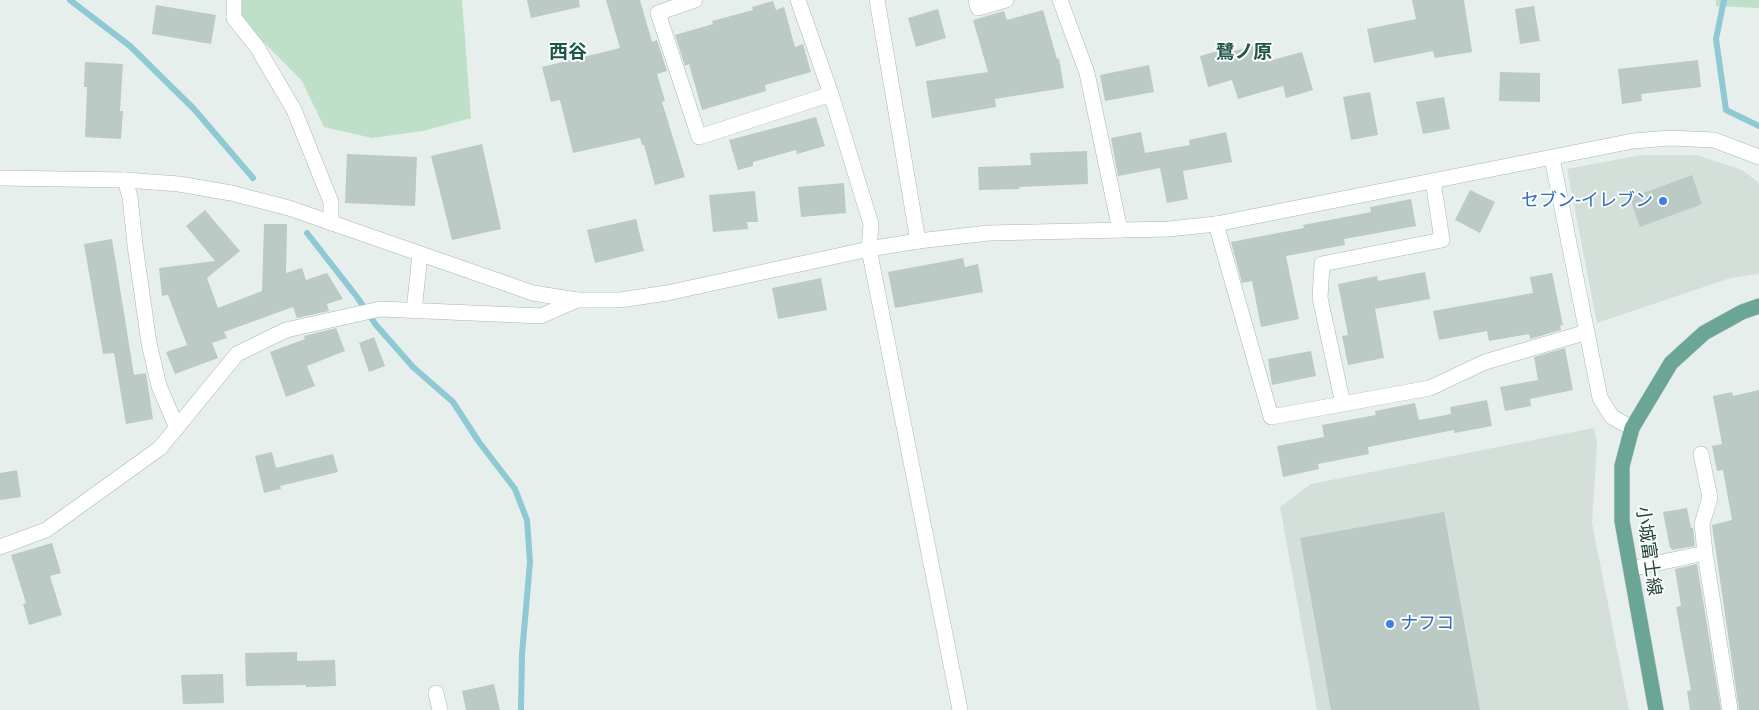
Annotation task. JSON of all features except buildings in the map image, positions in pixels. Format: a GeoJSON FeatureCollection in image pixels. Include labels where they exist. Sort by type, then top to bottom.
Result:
{"type":"FeatureCollection","features":[{"type":"Feature","properties":{"kind":"main road","name":"小城富士線"},"geometry":{"type":"LineString","coordinates":[[1656,710],[1622,521],[1622,466],[1632,428],[1671,363],[1704,333],[1742,312],[1759,306]]}},
{"type":"Feature","properties":{"kind":"street"},"geometry":{"type":"LineString","coordinates":[[234,0],[234,18],[257,47],[294,110],[331,202],[331,223]]}},
{"type":"Feature","properties":{"kind":"street"},"geometry":{"type":"LineString","coordinates":[[695,0],[658,13],[699,137],[831,94]]}},
{"type":"Feature","properties":{"kind":"street"},"geometry":{"type":"LineString","coordinates":[[798,0],[831,94],[871,224],[869,249],[960,710]]}},
{"type":"Feature","properties":{"kind":"street"},"geometry":{"type":"LineString","coordinates":[[877,0],[918,241]]}},
{"type":"Feature","properties":{"kind":"street"},"geometry":{"type":"LineString","coordinates":[[976,0],[978,8],[1006,0]]}},
{"type":"Feature","properties":{"kind":"street"},"geometry":{"type":"LineString","coordinates":[[1060,0],[1087,73],[1120,230]]}},
{"type":"Feature","properties":{"kind":"street"},"geometry":{"type":"LineString","coordinates":[[0,178],[125,180],[179,184],[231,193],[289,208],[533,293],[577,300],[620,300],[667,293],[869,249],[918,241],[989,233],[1169,230],[1216,224],[1633,141],[1670,138],[1714,140],[1759,157]]}},
{"type":"Feature","properties":{"kind":"street"},"geometry":{"type":"LineString","coordinates":[[1552,158],[1600,398],[1612,417],[1632,428]]}},
{"type":"Feature","properties":{"kind":"street"},"geometry":{"type":"LineString","coordinates":[[125,180],[130,197],[149,343],[160,386],[177,428]]}},
{"type":"Feature","properties":{"kind":"street"},"geometry":{"type":"LineString","coordinates":[[1343,404],[1320,298],[1322,264],[1442,240],[1433,182]]}},
{"type":"Feature","properties":{"kind":"street"},"geometry":{"type":"LineString","coordinates":[[1216,224],[1271,417],[1430,388],[1485,362],[1587,332]]}},
{"type":"Feature","properties":{"kind":"street"},"geometry":{"type":"LineString","coordinates":[[414,311],[420,254]]}},
{"type":"Feature","properties":{"kind":"street"},"geometry":{"type":"LineString","coordinates":[[0,547],[46,530],[160,448],[237,354],[286,330],[380,309],[541,316],[577,300]]}},
{"type":"Feature","properties":{"kind":"street"},"geometry":{"type":"LineString","coordinates":[[1701,454],[1710,498],[1702,524],[1705,554],[1730,710]]}},
{"type":"Feature","properties":{"kind":"street"},"geometry":{"type":"LineString","coordinates":[[1630,569],[1705,554]]}},
{"type":"Feature","properties":{"kind":"street"},"geometry":{"type":"LineString","coordinates":[[436,693],[440,710]]}},
{"type":"Feature","properties":{"kind":"shaded area"},"geometry":{"type":"Polygon","coordinates":[[[1641,155],[1696,155],[1742,170],[1759,183],[1759,274],[1730,278],[1597,323],[1567,169],[1641,155]]]}},
{"type":"Feature","properties":{"kind":"shaded area"},"geometry":{"type":"Polygon","coordinates":[[[1594,428],[1597,444],[1592,523],[1629,710],[1317,710],[1280,507],[1311,484],[1594,428]]]}},
{"type":"Feature","properties":{"kind":"green space"},"geometry":{"type":"Polygon","coordinates":[[[226,0],[462,0],[471,118],[423,131],[372,138],[324,127],[302,81],[226,4],[226,0]]]}},
{"type":"Feature","properties":{"kind":"green space"},"geometry":{"type":"Polygon","coordinates":[[[1716,0],[1759,0],[1759,8],[1716,6],[1716,0]]]}},
{"type":"Feature","properties":{"kind":"waterway"},"geometry":{"type":"LineString","coordinates":[[70,0],[130,46],[194,109],[253,178]]}},
{"type":"Feature","properties":{"kind":"waterway"},"geometry":{"type":"LineString","coordinates":[[1724,0],[1716,39],[1726,110],[1759,126]]}},
{"type":"Feature","properties":{"kind":"waterway"},"geometry":{"type":"LineString","coordinates":[[307,233],[357,297],[376,325],[413,367],[453,402],[479,442],[515,489],[527,520],[530,562],[522,654],[521,710]]}},
{"type":"Feature","properties":{"kind":"place","name":"セブン-イレブン"},"geometry":{"type":"Point","coordinates":[1663,201]}},
{"type":"Feature","properties":{"kind":"place","name":"ナフコ"},"geometry":{"type":"Point","coordinates":[1390,624]}},
{"type":"Feature","properties":{"kind":"district","name":"西谷"},"geometry":{"type":"Point","coordinates":[568,53]}},
{"type":"Feature","properties":{"kind":"district","name":"鷺ノ原"},"geometry":{"type":"Point","coordinates":[1244,53]}}]}
